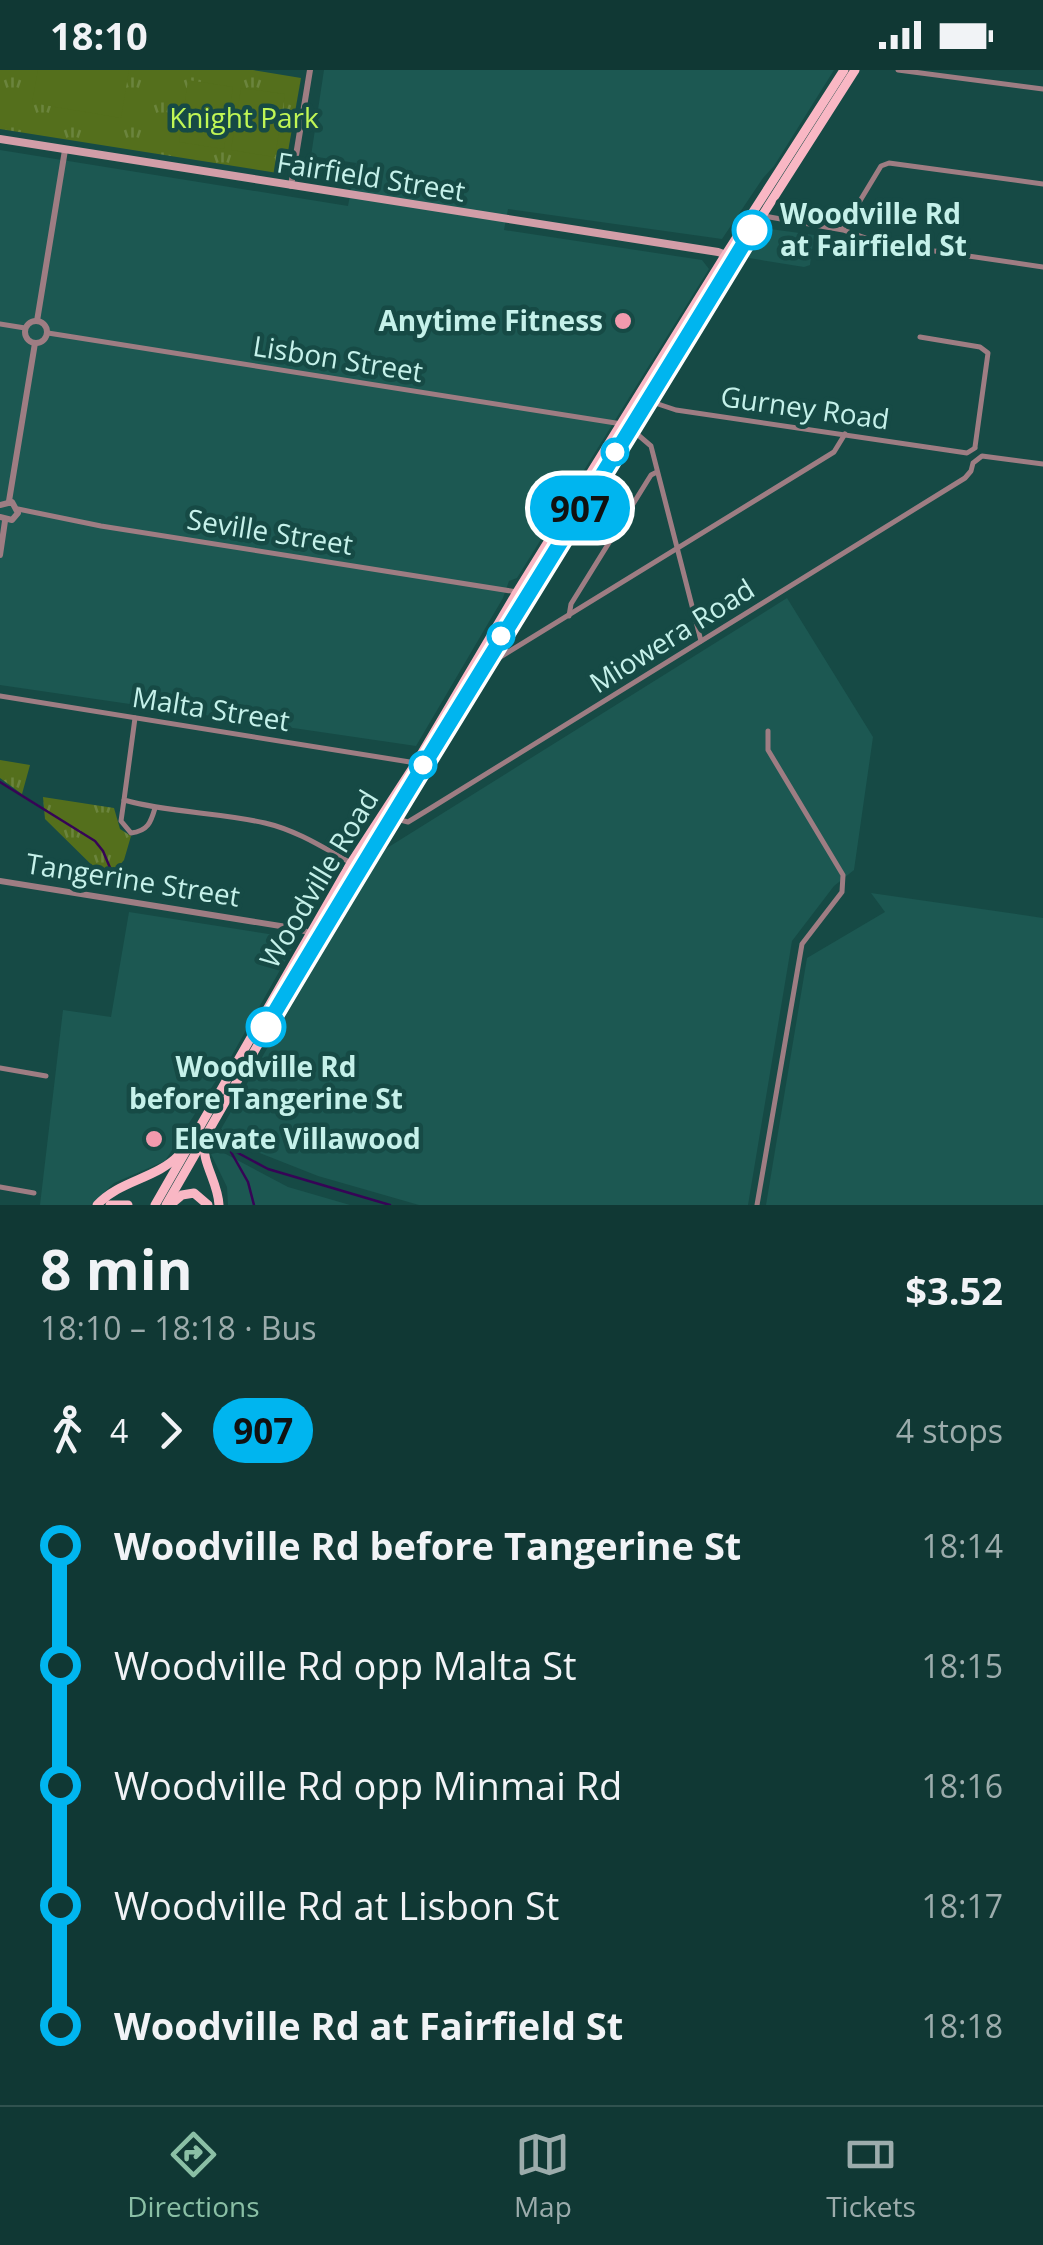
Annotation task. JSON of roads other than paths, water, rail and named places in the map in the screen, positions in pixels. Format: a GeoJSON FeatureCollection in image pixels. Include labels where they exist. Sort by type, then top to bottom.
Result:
{"type":"FeatureCollection","features":[{"type":"Feature","properties":{"kind":"main road","name":"Woodville Road"},"geometry":{"type":"LineString","coordinates":[[156,1205],[314,935],[481,669],[844,70]]}},
{"type":"Feature","properties":{"kind":"main road","name":"Woodville Road"},"geometry":{"type":"LineString","coordinates":[[730,256],[762,215],[854,70]]}},
{"type":"Feature","properties":{"kind":"main road","name":"Fairfield Street"},"geometry":{"type":"LineString","coordinates":[[0,139],[730,256]]}},
{"type":"Feature","properties":{"kind":"main road","name":"Woodville Road"},"geometry":{"type":"LineString","coordinates":[[314,935],[351,863],[387,816],[517,592],[626,426]]}},
{"type":"Feature","properties":{"kind":"main road","name":"Woodville Road"},"geometry":{"type":"LineString","coordinates":[[168,1205],[201,1133]]}},
{"type":"Feature","properties":{"kind":"main road"},"geometry":{"type":"LineString","coordinates":[[97,1205],[116,1190],[164,1169],[201,1133]]}},
{"type":"Feature","properties":{"kind":"main road"},"geometry":{"type":"LineString","coordinates":[[201,1133],[219,1205]]}},
{"type":"Feature","properties":{"kind":"main road"},"geometry":{"type":"LineString","coordinates":[[168,1205],[182,1195],[194,1193],[208,1205]]}},
{"type":"Feature","properties":{"kind":"main road"},"geometry":{"type":"LineString","coordinates":[[110,1205],[128,1205]]}},
{"type":"Feature","properties":{"kind":"street"},"geometry":{"type":"LineString","coordinates":[[291,187],[310,70]]}},
{"type":"Feature","properties":{"kind":"street"},"geometry":{"type":"LineString","coordinates":[[898,70],[1043,88]]}},
{"type":"Feature","properties":{"kind":"street"},"geometry":{"type":"LineString","coordinates":[[37,321],[65,150]]}},
{"type":"Feature","properties":{"kind":"street"},"geometry":{"type":"LineString","coordinates":[[843,230],[881,166],[888,163],[1043,184]]}},
{"type":"Feature","properties":{"kind":"street"},"geometry":{"type":"LineString","coordinates":[[762,215],[843,230],[880,243],[1043,266]]}},
{"type":"Feature","properties":{"kind":"street"},"geometry":{"type":"LineString","coordinates":[[37,321],[44,324],[48,333],[44,341],[35,343],[26,338],[26,328],[37,321]]}},
{"type":"Feature","properties":{"kind":"street"},"geometry":{"type":"LineString","coordinates":[[0,324],[26,328]]}},
{"type":"Feature","properties":{"kind":"street","name":"Lisbon Street"},"geometry":{"type":"LineString","coordinates":[[48,333],[626,426]]}},
{"type":"Feature","properties":{"kind":"street"},"geometry":{"type":"LineString","coordinates":[[920,337],[989,348],[975,448],[967,453],[973,463],[982,456]]}},
{"type":"Feature","properties":{"kind":"street"},"geometry":{"type":"LineString","coordinates":[[8,501],[35,343]]}},
{"type":"Feature","properties":{"kind":"street","name":"Gurney Road"},"geometry":{"type":"LineString","coordinates":[[643,398],[676,410],[967,453]]}},
{"type":"Feature","properties":{"kind":"street"},"geometry":{"type":"LineString","coordinates":[[626,426],[651,446],[701,641]]}},
{"type":"Feature","properties":{"kind":"street"},"geometry":{"type":"LineString","coordinates":[[481,669],[834,452],[845,434]]}},
{"type":"Feature","properties":{"kind":"street"},"geometry":{"type":"LineString","coordinates":[[975,448],[982,456],[1043,464]]}},
{"type":"Feature","properties":{"kind":"street","name":"Miowera Road"},"geometry":{"type":"LineString","coordinates":[[387,816],[408,822],[432,808],[965,478],[973,463]]}},
{"type":"Feature","properties":{"kind":"street"},"geometry":{"type":"LineString","coordinates":[[569,616],[571,604],[652,474],[657,472]]}},
{"type":"Feature","properties":{"kind":"street"},"geometry":{"type":"LineString","coordinates":[[0,505],[8,501]]}},
{"type":"Feature","properties":{"kind":"street"},"geometry":{"type":"LineString","coordinates":[[0,555],[3,519],[15,518],[18,509],[8,501]]}},
{"type":"Feature","properties":{"kind":"street","name":"Seville Street"},"geometry":{"type":"LineString","coordinates":[[18,509],[101,526],[517,592]]}},
{"type":"Feature","properties":{"kind":"street","name":"Malta Street"},"geometry":{"type":"LineString","coordinates":[[0,696],[416,763]]}},
{"type":"Feature","properties":{"kind":"street"},"geometry":{"type":"LineString","coordinates":[[136,718],[122,821],[131,833],[141,832],[148,826],[154,808]]}},
{"type":"Feature","properties":{"kind":"street"},"geometry":{"type":"LineString","coordinates":[[757,1205],[802,944],[842,892],[842,876],[768,750],[768,732]]}},
{"type":"Feature","properties":{"kind":"street"},"geometry":{"type":"LineString","coordinates":[[124,800],[154,808],[267,823],[306,838],[351,863]]}},
{"type":"Feature","properties":{"kind":"street","name":"Tangerine Street"},"geometry":{"type":"LineString","coordinates":[[0,881],[314,935]]}},
{"type":"Feature","properties":{"kind":"street"},"geometry":{"type":"LineString","coordinates":[[0,1068],[46,1076]]}},
{"type":"Feature","properties":{"kind":"street"},"geometry":{"type":"LineString","coordinates":[[0,1187],[34,1193]]}},
{"type":"Feature","properties":{"kind":"waterway"},"geometry":{"type":"LineString","coordinates":[[0,782],[95,841],[118,887]]}},
{"type":"Feature","properties":{"kind":"waterway"},"geometry":{"type":"LineString","coordinates":[[214,1140],[268,1169],[390,1205]]}},
{"type":"Feature","properties":{"kind":"waterway"},"geometry":{"type":"LineString","coordinates":[[231,1152],[248,1182],[254,1205]]}},
{"type":"Feature","properties":{"kind":"place","name":"Woodville Rd at Fairfield St"},"geometry":{"type":"Point","coordinates":[752,230]}},
{"type":"Feature","properties":{"kind":"place","name":"Anytime Fitness"},"geometry":{"type":"Point","coordinates":[623,321]}},
{"type":"Feature","properties":{"kind":"place","name":"Woodville Rd before Tangerine St"},"geometry":{"type":"Point","coordinates":[266,1027]}},
{"type":"Feature","properties":{"kind":"place","name":"Elevate Villawood"},"geometry":{"type":"Point","coordinates":[154,1139]}},
{"type":"Feature","properties":{"kind":"park label","name":"Knight Park"},"geometry":{"type":"Point","coordinates":[244,118]}}]}
